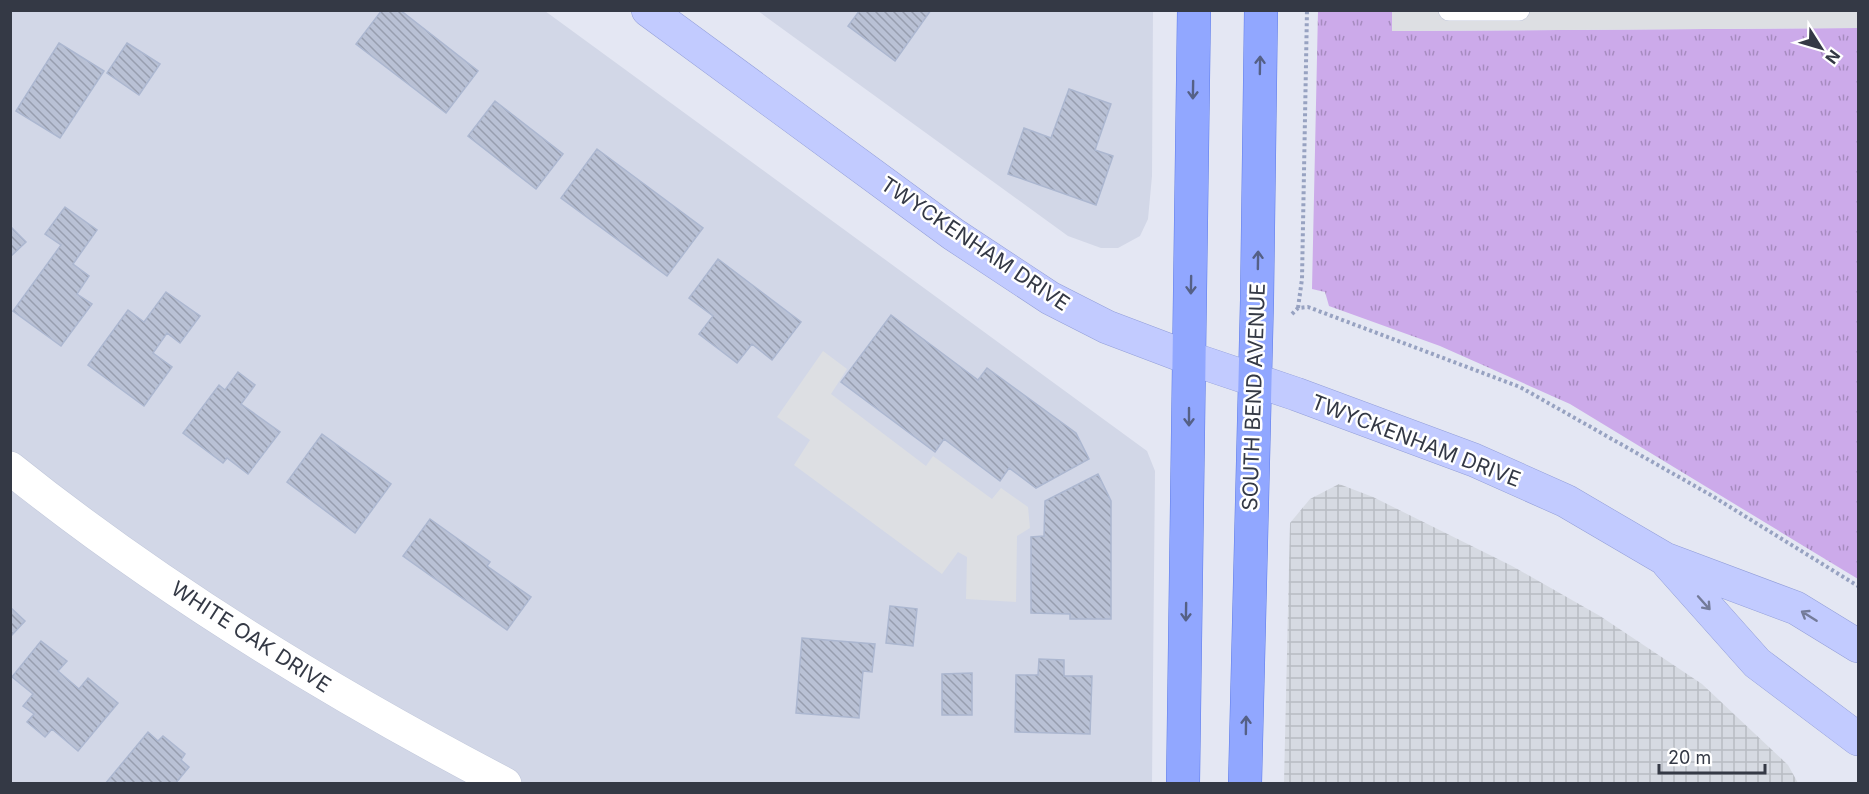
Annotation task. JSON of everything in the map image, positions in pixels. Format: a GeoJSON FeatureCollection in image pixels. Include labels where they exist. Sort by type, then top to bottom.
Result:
{"type":"FeatureCollection","features":[{"type":"Feature","properties":{"kind":"main road"},"geometry":{"type":"LineString","coordinates":[[1183,783],[1194,10]]}},
{"type":"Feature","properties":{"kind":"main road","name":"SOUTH BEND AVENUE"},"geometry":{"type":"LineString","coordinates":[[1245,783],[1261,10]]}},
{"type":"Feature","properties":{"kind":"street","name":"TWYCKENHAM DRIVE"},"geometry":{"type":"LineString","coordinates":[[648,10],[946,229],[1050,298],[1107,327],[1474,460],[1566,501],[1665,559],[1796,608],[1858,646]]}},
{"type":"Feature","properties":{"kind":"street","name":"WHITE OAK DRIVE"},"geometry":{"type":"LineString","coordinates":[[10,468],[121,552],[231,626],[323,684],[505,783]]}},
{"type":"Feature","properties":{"kind":"street","name":"TWYCKENHAM DRIVE"},"geometry":{"type":"LineString","coordinates":[[1665,559],[1756,663],[1858,740]]}},
{"type":"Feature","properties":{"kind":"lane"},"geometry":{"type":"LineString","coordinates":[[1449,10],[1518,10]]}},
{"type":"Feature","properties":{"kind":"path"},"geometry":{"type":"LineString","coordinates":[[1292,314],[1298,308],[1302,279],[1307,10]]}},
{"type":"Feature","properties":{"kind":"path"},"geometry":{"type":"LineString","coordinates":[[1298,308],[1308,307],[1520,387],[1709,494],[1858,586]]}},
{"type":"Feature","properties":{"kind":"shaded area"},"geometry":{"type":"Polygon","coordinates":[[[1858,10],[1858,28],[1392,31],[1392,11],[1858,10]]]}},
{"type":"Feature","properties":{"kind":"shaded area"},"geometry":{"type":"Polygon","coordinates":[[[10,11],[545,11],[1147,451],[1155,471],[1152,783],[11,783],[10,11]]]}},
{"type":"Feature","properties":{"kind":"shaded area"},"geometry":{"type":"Polygon","coordinates":[[[758,11],[1153,11],[1152,176],[1148,219],[1140,236],[1118,248],[1101,248],[1068,236],[758,11]]]}},
{"type":"Feature","properties":{"kind":"shaded area"},"geometry":{"type":"Polygon","coordinates":[[[823,351],[847,369],[831,394],[926,466],[933,456],[992,499],[1001,488],[1028,507],[1030,528],[1017,536],[1016,602],[966,599],[967,557],[958,552],[942,574],[794,465],[810,440],[777,417],[823,351]]]}},
{"type":"Feature","properties":{"kind":"shaded area"},"geometry":{"type":"Polygon","coordinates":[[[1339,484],[1373,497],[1512,566],[1600,616],[1702,684],[1788,765],[1798,783],[1284,783],[1290,523],[1310,499],[1339,484]]]}},
{"type":"Feature","properties":{"kind":"green space"},"geometry":{"type":"Polygon","coordinates":[[[1318,11],[1392,11],[1392,31],[1858,28],[1858,579],[1570,404],[1440,346],[1329,306],[1325,292],[1312,289],[1318,11]]]}},
{"type":"Feature","properties":{"kind":"building"},"geometry":{"type":"Polygon","coordinates":[[[382,10],[400,10],[478,71],[446,113],[356,44],[382,10]]]}},
{"type":"Feature","properties":{"kind":"building"},"geometry":{"type":"Polygon","coordinates":[[[860,10],[931,10],[895,61],[848,26],[860,10]]]}},
{"type":"Feature","properties":{"kind":"building"},"geometry":{"type":"Polygon","coordinates":[[[59,43],[104,71],[60,138],[16,111],[59,43]]]}},
{"type":"Feature","properties":{"kind":"building"},"geometry":{"type":"Polygon","coordinates":[[[127,43],[160,64],[139,95],[107,73],[127,43]]]}},
{"type":"Feature","properties":{"kind":"building"},"geometry":{"type":"Polygon","coordinates":[[[1069,89],[1111,104],[1095,150],[1113,156],[1096,205],[1008,174],[1024,128],[1051,138],[1069,89]]]}},
{"type":"Feature","properties":{"kind":"building"},"geometry":{"type":"Polygon","coordinates":[[[495,101],[563,154],[536,189],[468,136],[495,101]]]}},
{"type":"Feature","properties":{"kind":"building"},"geometry":{"type":"Polygon","coordinates":[[[597,149],[703,228],[667,276],[561,198],[597,149]]]}},
{"type":"Feature","properties":{"kind":"building"},"geometry":{"type":"Polygon","coordinates":[[[65,207],[97,230],[73,264],[89,276],[77,294],[92,304],[61,346],[13,311],[61,245],[45,234],[65,207]]]}},
{"type":"Feature","properties":{"kind":"building"},"geometry":{"type":"Polygon","coordinates":[[[10,226],[26,242],[10,257],[10,226]]]}},
{"type":"Feature","properties":{"kind":"building"},"geometry":{"type":"Polygon","coordinates":[[[718,259],[801,322],[772,360],[752,344],[737,363],[699,334],[713,316],[689,298],[718,259]]]}},
{"type":"Feature","properties":{"kind":"building"},"geometry":{"type":"Polygon","coordinates":[[[166,292],[200,316],[180,343],[167,333],[153,353],[172,367],[144,406],[88,365],[128,310],[144,322],[166,292]]]}},
{"type":"Feature","properties":{"kind":"building"},"geometry":{"type":"Polygon","coordinates":[[[891,315],[978,380],[987,368],[1076,433],[1089,459],[1036,488],[1009,468],[1000,481],[944,439],[935,452],[841,382],[891,315]]]}},
{"type":"Feature","properties":{"kind":"building"},"geometry":{"type":"Polygon","coordinates":[[[238,372],[255,385],[241,404],[280,432],[248,474],[227,458],[223,463],[183,433],[219,385],[225,390],[238,372]]]}},
{"type":"Feature","properties":{"kind":"building"},"geometry":{"type":"Polygon","coordinates":[[[322,434],[391,484],[355,533],[287,482],[322,434]]]}},
{"type":"Feature","properties":{"kind":"building"},"geometry":{"type":"Polygon","coordinates":[[[1098,474],[1111,501],[1111,619],[1070,619],[1070,614],[1031,613],[1031,537],[1044,536],[1045,501],[1098,474]]]}},
{"type":"Feature","properties":{"kind":"building"},"geometry":{"type":"Polygon","coordinates":[[[430,519],[490,562],[487,566],[531,597],[507,630],[403,556],[430,519]]]}},
{"type":"Feature","properties":{"kind":"building"},"geometry":{"type":"Polygon","coordinates":[[[890,606],[917,609],[913,646],[886,643],[890,606]]]}},
{"type":"Feature","properties":{"kind":"building"},"geometry":{"type":"Polygon","coordinates":[[[10,607],[25,621],[10,637],[10,607]]]}},
{"type":"Feature","properties":{"kind":"building"},"geometry":{"type":"Polygon","coordinates":[[[802,638],[875,644],[872,672],[863,671],[859,718],[796,713],[802,638]]]}},
{"type":"Feature","properties":{"kind":"building"},"geometry":{"type":"Polygon","coordinates":[[[41,641],[67,661],[58,671],[79,689],[88,678],[118,703],[78,751],[52,729],[45,737],[27,722],[34,714],[23,706],[33,694],[12,677],[41,641]]]}},
{"type":"Feature","properties":{"kind":"building"},"geometry":{"type":"Polygon","coordinates":[[[1039,659],[1064,660],[1064,676],[1092,676],[1090,734],[1015,732],[1016,675],[1038,675],[1039,659]]]}},
{"type":"Feature","properties":{"kind":"building"},"geometry":{"type":"Polygon","coordinates":[[[972,673],[972,715],[942,715],[942,674],[972,673]]]}},
{"type":"Feature","properties":{"kind":"building"},"geometry":{"type":"Polygon","coordinates":[[[148,732],[158,741],[163,736],[185,754],[181,760],[189,767],[175,784],[105,784],[148,732]]]}}]}
